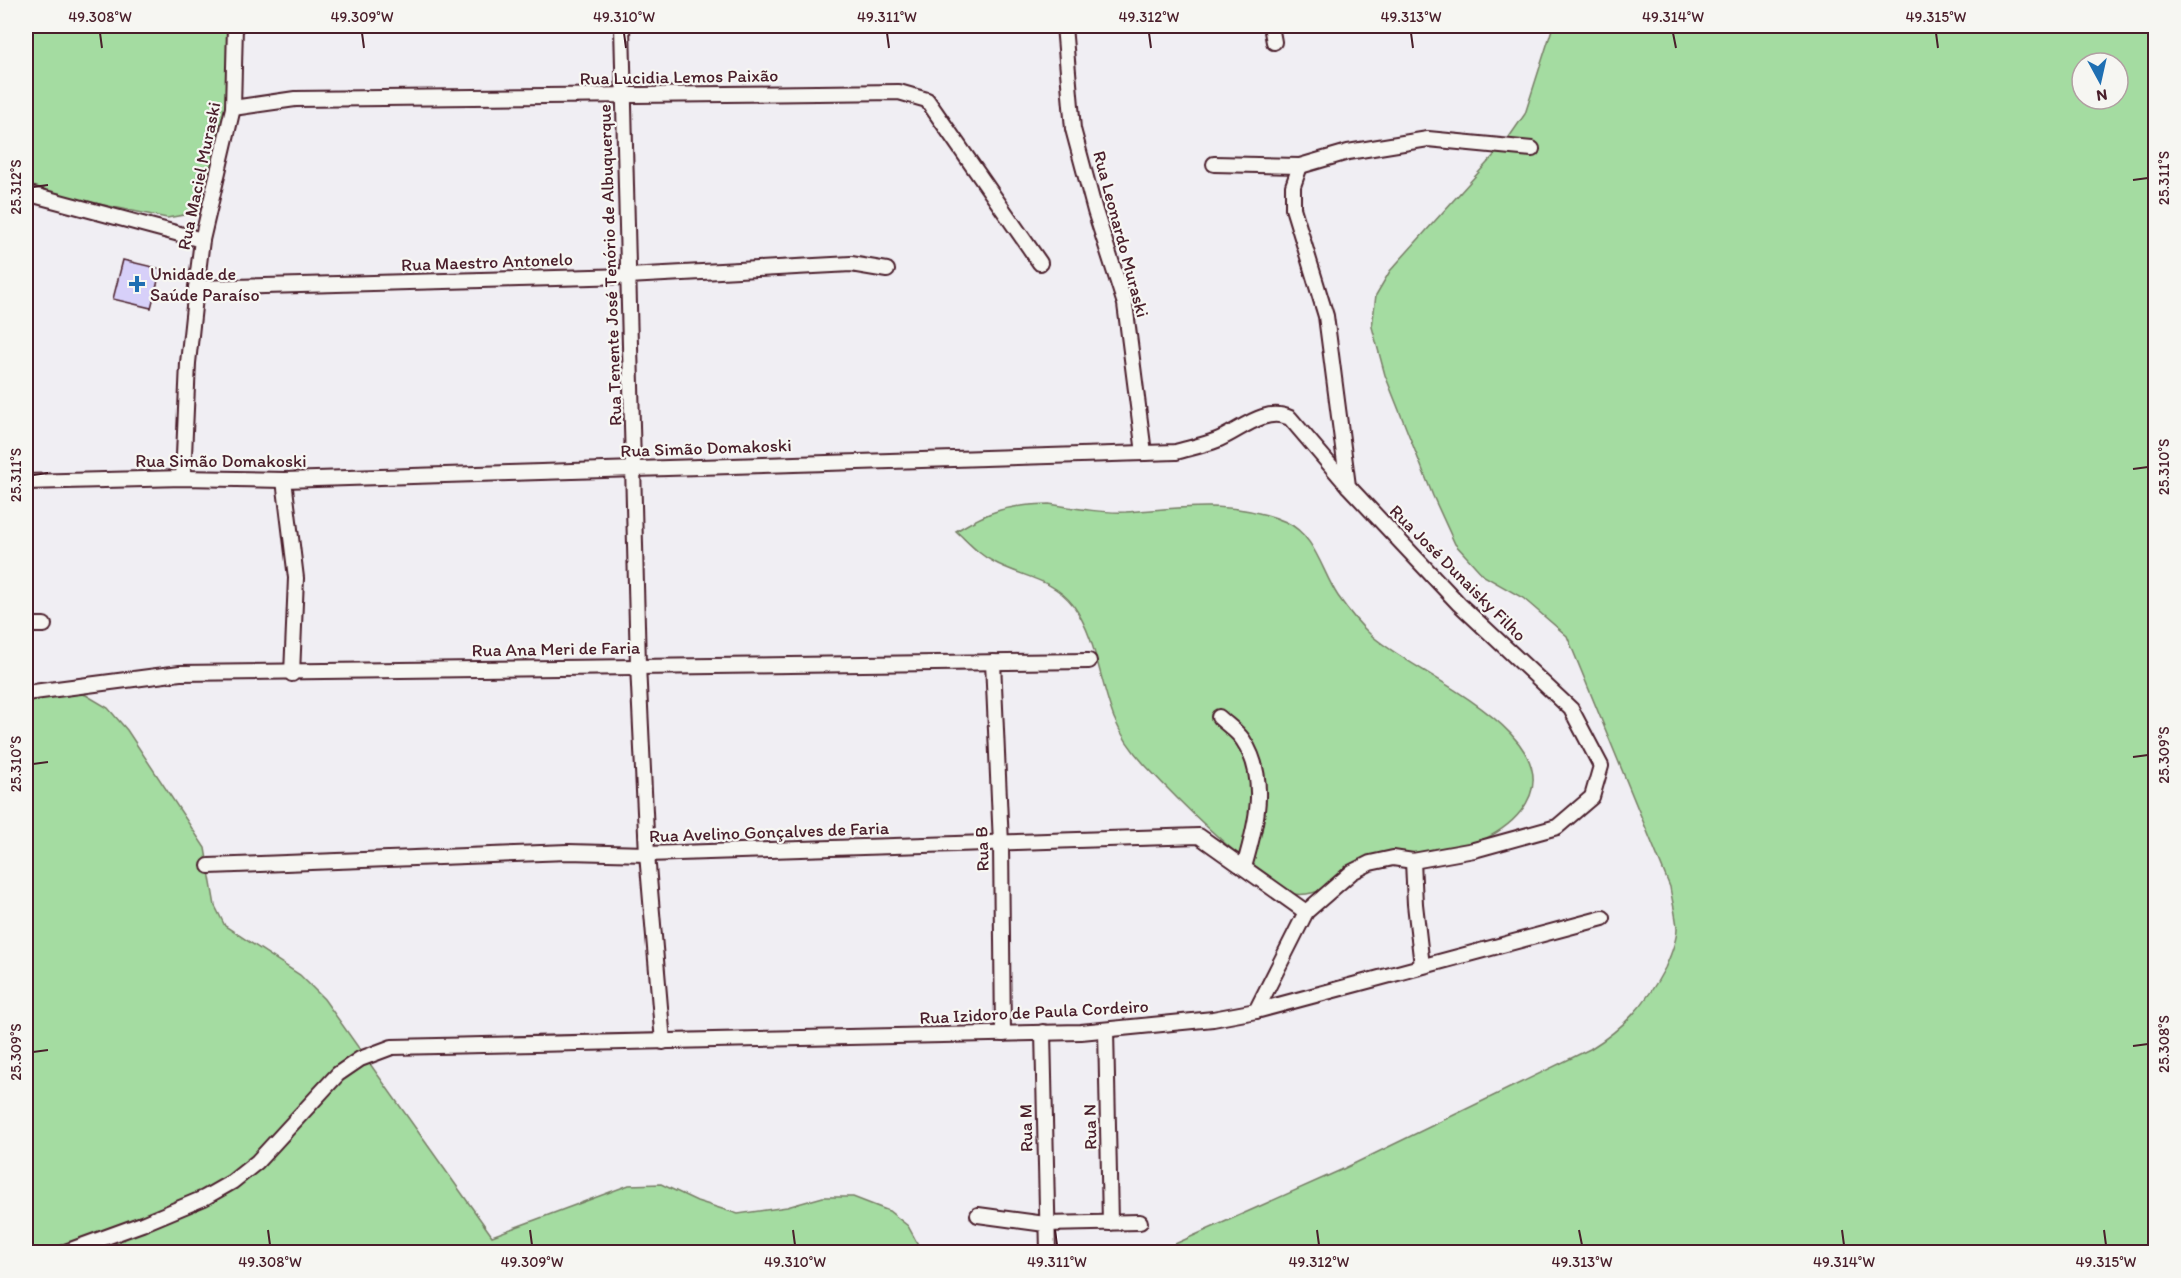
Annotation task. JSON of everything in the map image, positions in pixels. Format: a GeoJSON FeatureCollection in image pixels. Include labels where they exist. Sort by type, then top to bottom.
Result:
{"type":"FeatureCollection","features":[{"type":"Feature","properties":{"kind":"street","name":"Rua Maciel Muraski"},"geometry":{"type":"LineString","coordinates":[[183,478],[188,363],[196,288],[202,240],[233,108],[235,26]]}},
{"type":"Feature","properties":{"kind":"street","name":"Rua Tenente José Tenório de Albuquerque"},"geometry":{"type":"LineString","coordinates":[[622,26],[638,665],[647,854],[663,1042]]}},
{"type":"Feature","properties":{"kind":"street","name":"Rua Leonardo Muraski"},"geometry":{"type":"LineString","coordinates":[[1064,26],[1073,129],[1095,211],[1125,304],[1144,453]]}},
{"type":"Feature","properties":{"kind":"street"},"geometry":{"type":"LineString","coordinates":[[1272,26],[1274,42]]}},
{"type":"Feature","properties":{"kind":"street","name":"Rua Lucidia Lemos Paixão"},"geometry":{"type":"LineString","coordinates":[[233,108],[295,99],[899,92],[927,100],[1040,263]]}},
{"type":"Feature","properties":{"kind":"street"},"geometry":{"type":"LineString","coordinates":[[1214,164],[1300,166],[1348,152],[1428,139],[1532,149]]}},
{"type":"Feature","properties":{"kind":"street"},"geometry":{"type":"LineString","coordinates":[[1300,166],[1293,186],[1293,208],[1326,316],[1348,486]]}},
{"type":"Feature","properties":{"kind":"street"},"geometry":{"type":"LineString","coordinates":[[26,193],[202,240]]}},
{"type":"Feature","properties":{"kind":"street","name":"Rua Maestro Antonelo"},"geometry":{"type":"LineString","coordinates":[[196,288],[628,276],[851,264],[887,270]]}},
{"type":"Feature","properties":{"kind":"street","name":"Rua Simão Domakoski"},"geometry":{"type":"LineString","coordinates":[[26,482],[183,478],[284,480],[1176,452],[1217,440],[1261,417],[1279,413],[1290,418],[1348,486]]}},
{"type":"Feature","properties":{"kind":"street"},"geometry":{"type":"LineString","coordinates":[[284,480],[296,578],[292,674]]}},
{"type":"Feature","properties":{"kind":"street","name":"Rua José Dunaisky Filho"},"geometry":{"type":"LineString","coordinates":[[1305,912],[1352,872],[1370,863],[1393,858],[1413,861],[1474,850],[1557,827],[1592,797],[1601,766],[1571,709],[1459,604],[1348,486]]}},
{"type":"Feature","properties":{"kind":"street"},"geometry":{"type":"LineString","coordinates":[[26,625],[44,625]]}},
{"type":"Feature","properties":{"kind":"street","name":"Rua Ana Meri de Faria"},"geometry":{"type":"LineString","coordinates":[[26,693],[180,673],[292,674],[638,665],[1089,661]]}},
{"type":"Feature","properties":{"kind":"street","name":"Rua B"},"geometry":{"type":"LineString","coordinates":[[993,662],[1001,844],[1003,1034]]}},
{"type":"Feature","properties":{"kind":"street"},"geometry":{"type":"LineString","coordinates":[[1219,717],[1242,738],[1253,759],[1258,789],[1256,824],[1244,867]]}},
{"type":"Feature","properties":{"kind":"street","name":"Rua Avelino Gonçalves de Faria"},"geometry":{"type":"LineString","coordinates":[[209,866],[568,852],[647,854],[1198,836],[1305,912]]}},
{"type":"Feature","properties":{"kind":"street"},"geometry":{"type":"LineString","coordinates":[[1413,861],[1414,904],[1422,966]]}},
{"type":"Feature","properties":{"kind":"street"},"geometry":{"type":"LineString","coordinates":[[1256,1011],[1305,912]]}},
{"type":"Feature","properties":{"kind":"street","name":"Rua Izidoro de Paula Cordeiro"},"geometry":{"type":"LineString","coordinates":[[64,1252],[142,1224],[204,1198],[232,1182],[257,1162],[338,1074],[360,1059],[392,1047],[1003,1034],[1106,1030],[1213,1019],[1256,1011],[1603,918]]}},
{"type":"Feature","properties":{"kind":"street","name":"Rua N"},"geometry":{"type":"LineString","coordinates":[[1106,1030],[1110,1223]]}},
{"type":"Feature","properties":{"kind":"street","name":"Rua M"},"geometry":{"type":"LineString","coordinates":[[1043,1032],[1047,1252]]}},
{"type":"Feature","properties":{"kind":"street"},"geometry":{"type":"LineString","coordinates":[[978,1215],[1045,1224],[1140,1222]]}},
{"type":"Feature","properties":{"kind":"green space"},"geometry":{"type":"Polygon","coordinates":[[[26,26],[230,26],[225,134],[215,189],[195,213],[167,218],[26,189],[26,26]]]}},
{"type":"Feature","properties":{"kind":"green space"},"geometry":{"type":"Polygon","coordinates":[[[1553,26],[1620,26],[1628,29],[1629,26],[2155,26],[2155,1252],[1157,1252],[1341,1170],[1590,1049],[1624,1024],[1642,1004],[1665,968],[1673,949],[1677,928],[1670,887],[1567,636],[1523,598],[1484,576],[1455,544],[1433,496],[1385,375],[1372,327],[1376,295],[1390,271],[1505,143],[1525,114],[1553,26]]]}},
{"type":"Feature","properties":{"kind":"green space"},"geometry":{"type":"Polygon","coordinates":[[[1049,504],[1117,512],[1187,507],[1227,508],[1266,515],[1296,528],[1311,545],[1338,596],[1370,634],[1482,709],[1509,732],[1528,757],[1533,784],[1521,811],[1496,833],[1463,849],[1364,872],[1324,889],[1305,894],[1295,894],[1280,889],[1202,822],[1158,779],[1131,748],[1114,718],[1087,631],[1073,605],[1065,596],[1046,583],[989,559],[956,531],[1000,510],[1049,504]]]}},
{"type":"Feature","properties":{"kind":"green space"},"geometry":{"type":"Polygon","coordinates":[[[45,685],[86,695],[108,708],[127,730],[205,848],[215,906],[225,926],[300,975],[324,999],[492,1236],[629,1185],[661,1184],[697,1201],[738,1214],[787,1207],[823,1197],[853,1197],[889,1211],[908,1226],[922,1252],[26,1252],[26,686],[45,685]]]}},
{"type":"Feature","properties":{"kind":"building","name":"Unidade de Saúde Paraíso"},"geometry":{"type":"Polygon","coordinates":[[[123,260],[161,269],[151,308],[113,299],[123,260]]]}},
{"type":"Feature","properties":{"kind":"place","name":"Unidade de Saúde Paraíso"},"geometry":{"type":"Point","coordinates":[137,284]}}]}
